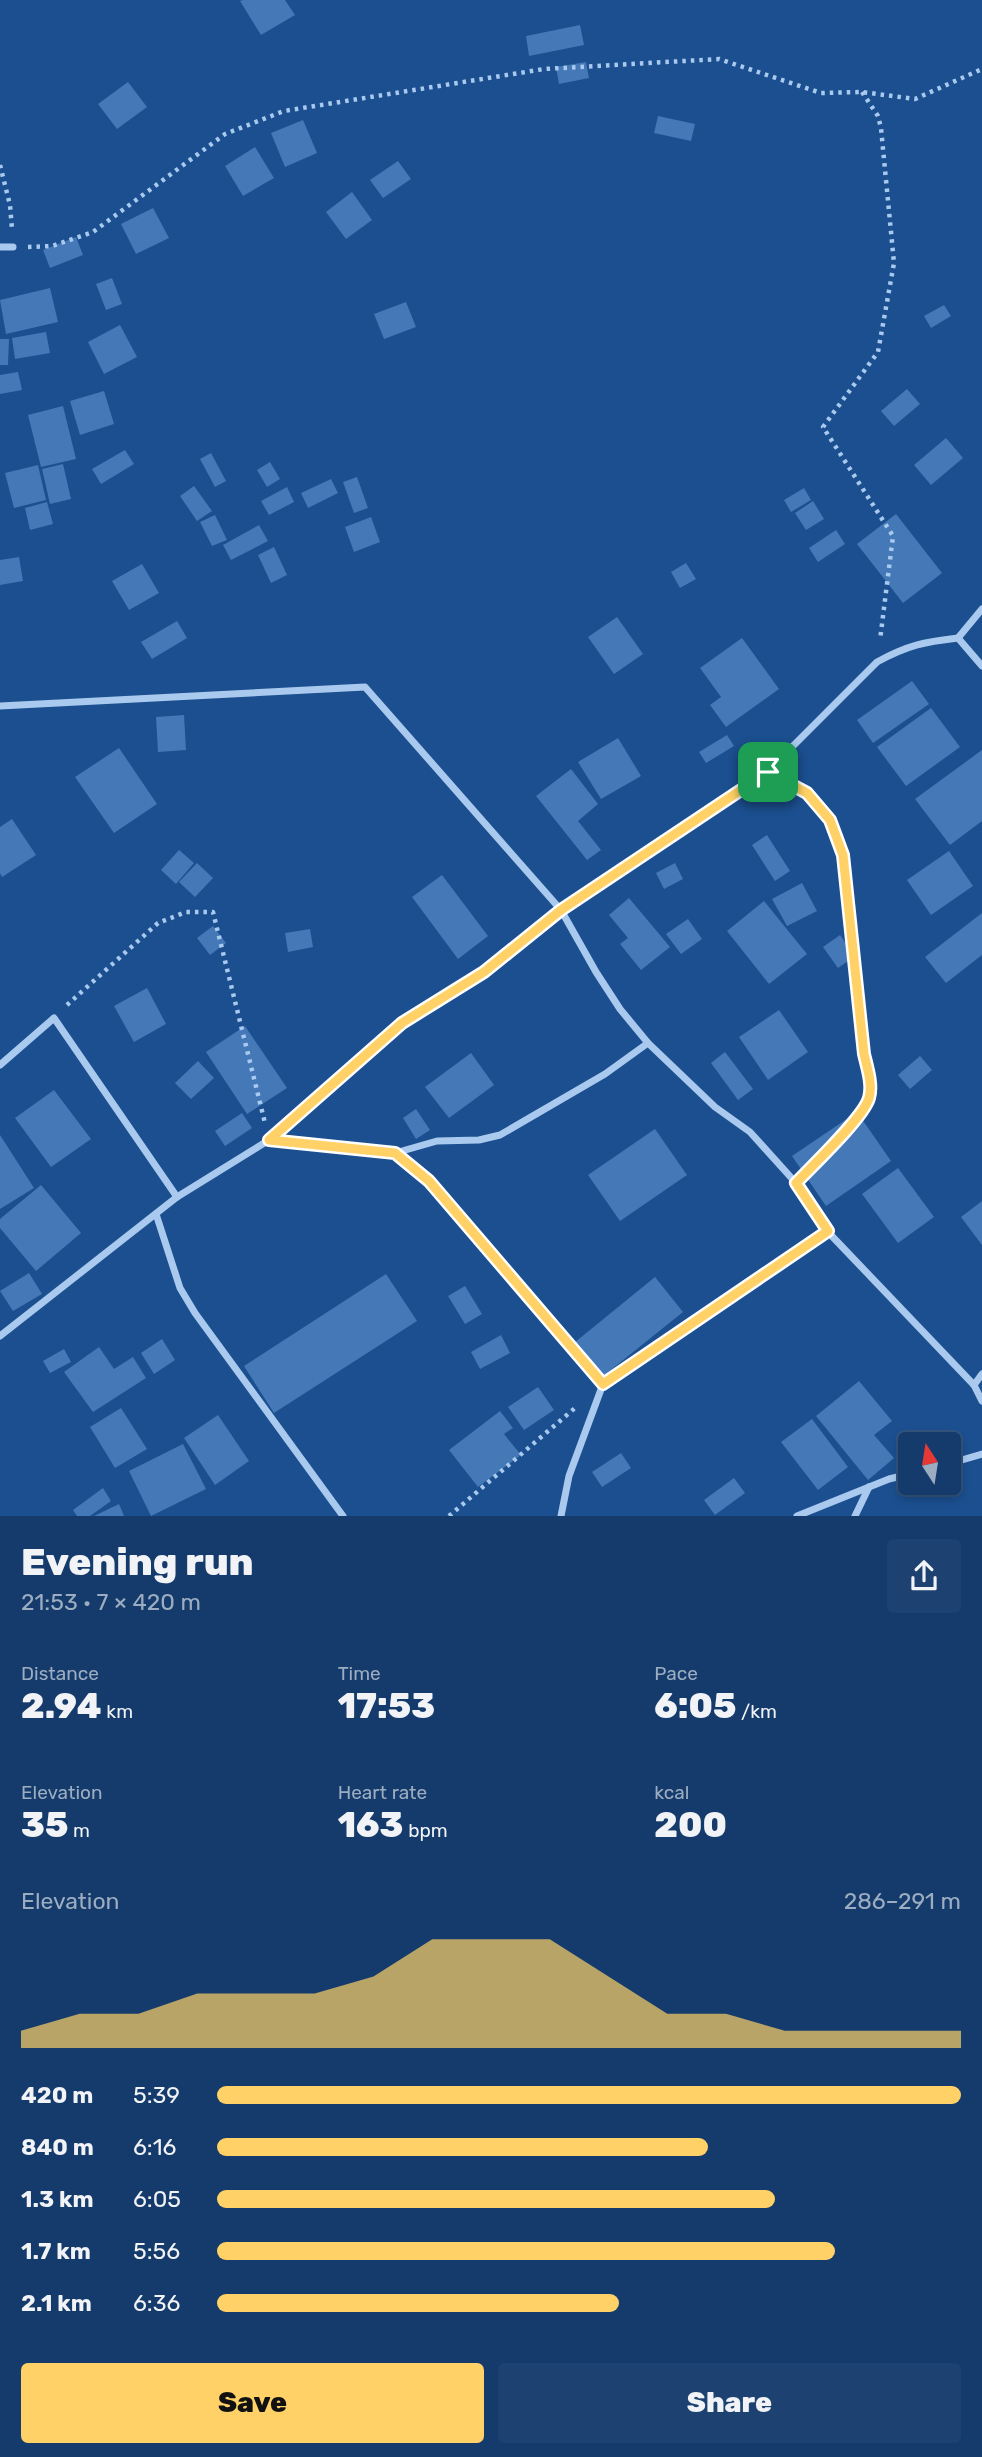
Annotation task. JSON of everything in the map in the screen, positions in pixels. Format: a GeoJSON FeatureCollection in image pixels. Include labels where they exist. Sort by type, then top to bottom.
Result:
{"type":"FeatureCollection","features":[{"type":"Feature","properties":{"kind":"street"},"geometry":{"type":"LineString","coordinates":[[0,247],[13,247]]}},
{"type":"Feature","properties":{"kind":"street"},"geometry":{"type":"LineString","coordinates":[[0,1336],[177,1197],[269,1140],[402,1023],[484,972],[561,910],[768,772],[877,662],[900,649],[919,643],[958,638],[982,609]]}},
{"type":"Feature","properties":{"kind":"street"},"geometry":{"type":"LineString","coordinates":[[958,638],[982,666]]}},
{"type":"Feature","properties":{"kind":"street"},"geometry":{"type":"LineString","coordinates":[[0,706],[365,687],[561,910],[620,1009],[648,1043],[715,1107],[750,1132],[796,1183],[828,1231],[974,1385],[982,1401]]}},
{"type":"Feature","properties":{"kind":"street"},"geometry":{"type":"LineString","coordinates":[[768,772],[807,793],[830,820],[843,855],[864,1054],[869,1077],[869,1097],[861,1112],[796,1183]]}},
{"type":"Feature","properties":{"kind":"street"},"geometry":{"type":"LineString","coordinates":[[0,1065],[54,1018],[177,1197]]}},
{"type":"Feature","properties":{"kind":"street"},"geometry":{"type":"LineString","coordinates":[[269,1140],[395,1153],[437,1141],[479,1140],[500,1135],[605,1074],[648,1043]]}},
{"type":"Feature","properties":{"kind":"street"},"geometry":{"type":"LineString","coordinates":[[395,1153],[429,1181],[603,1384],[569,1476],[561,1516]]}},
{"type":"Feature","properties":{"kind":"street"},"geometry":{"type":"LineString","coordinates":[[156,1214],[180,1288],[195,1313],[343,1516]]}},
{"type":"Feature","properties":{"kind":"street"},"geometry":{"type":"LineString","coordinates":[[974,1385],[982,1374]]}},
{"type":"Feature","properties":{"kind":"street"},"geometry":{"type":"LineString","coordinates":[[961,1460],[982,1454]]}},
{"type":"Feature","properties":{"kind":"street"},"geometry":{"type":"LineString","coordinates":[[797,1516],[898,1478]]}},
{"type":"Feature","properties":{"kind":"street"},"geometry":{"type":"LineString","coordinates":[[855,1516],[870,1487]]}},
{"type":"Feature","properties":{"kind":"path"},"geometry":{"type":"LineString","coordinates":[[0,165],[10,205],[13,247],[52,246],[93,232],[225,134],[284,111],[544,69],[719,59],[821,93],[862,92],[915,99],[982,69]]}},
{"type":"Feature","properties":{"kind":"path"},"geometry":{"type":"LineString","coordinates":[[862,92],[878,116],[881,128],[894,263],[878,352],[823,427],[893,536],[877,662]]}},
{"type":"Feature","properties":{"kind":"path"},"geometry":{"type":"LineString","coordinates":[[54,1018],[158,923],[186,912],[213,912],[269,1140]]}},
{"type":"Feature","properties":{"kind":"path"},"geometry":{"type":"LineString","coordinates":[[449,1516],[603,1384],[828,1231]]}},
{"type":"Feature","properties":{"kind":"building"},"geometry":{"type":"Polygon","coordinates":[[[285,0],[295,15],[261,35],[240,1],[285,0]]]}},
{"type":"Feature","properties":{"kind":"building"},"geometry":{"type":"Polygon","coordinates":[[[580,25],[584,45],[529,56],[526,36],[580,25]]]}},
{"type":"Feature","properties":{"kind":"building"},"geometry":{"type":"Polygon","coordinates":[[[586,62],[589,78],[559,84],[556,67],[586,62]]]}},
{"type":"Feature","properties":{"kind":"building"},"geometry":{"type":"Polygon","coordinates":[[[128,82],[147,107],[117,129],[98,104],[128,82]]]}},
{"type":"Feature","properties":{"kind":"building"},"geometry":{"type":"Polygon","coordinates":[[[658,116],[695,124],[691,141],[654,133],[658,116]]]}},
{"type":"Feature","properties":{"kind":"building"},"geometry":{"type":"Polygon","coordinates":[[[303,120],[317,153],[285,167],[271,133],[303,120]]]}},
{"type":"Feature","properties":{"kind":"building"},"geometry":{"type":"Polygon","coordinates":[[[255,147],[274,178],[243,196],[225,166],[255,147]]]}},
{"type":"Feature","properties":{"kind":"building"},"geometry":{"type":"Polygon","coordinates":[[[398,161],[411,179],[383,198],[370,180],[398,161]]]}},
{"type":"Feature","properties":{"kind":"building"},"geometry":{"type":"Polygon","coordinates":[[[352,192],[372,220],[346,239],[326,212],[352,192]]]}},
{"type":"Feature","properties":{"kind":"building"},"geometry":{"type":"Polygon","coordinates":[[[153,208],[169,238],[136,254],[121,224],[153,208]]]}},
{"type":"Feature","properties":{"kind":"building"},"geometry":{"type":"Polygon","coordinates":[[[76,237],[83,255],[50,268],[43,250],[76,237]]]}},
{"type":"Feature","properties":{"kind":"building"},"geometry":{"type":"Polygon","coordinates":[[[112,278],[122,304],[106,310],[96,284],[112,278]]]}},
{"type":"Feature","properties":{"kind":"building"},"geometry":{"type":"Polygon","coordinates":[[[50,288],[58,322],[6,334],[0,300],[50,288]]]}},
{"type":"Feature","properties":{"kind":"building"},"geometry":{"type":"Polygon","coordinates":[[[406,302],[416,327],[384,339],[374,314],[406,302]]]}},
{"type":"Feature","properties":{"kind":"building"},"geometry":{"type":"Polygon","coordinates":[[[944,305],[951,316],[931,328],[924,316],[944,305]]]}},
{"type":"Feature","properties":{"kind":"building"},"geometry":{"type":"Polygon","coordinates":[[[120,325],[137,357],[104,374],[88,342],[120,325]]]}},
{"type":"Feature","properties":{"kind":"building"},"geometry":{"type":"Polygon","coordinates":[[[46,332],[50,353],[15,359],[12,338],[46,332]]]}},
{"type":"Feature","properties":{"kind":"building"},"geometry":{"type":"Polygon","coordinates":[[[0,339],[9,339],[8,365],[0,365],[0,339]]]}},
{"type":"Feature","properties":{"kind":"building"},"geometry":{"type":"Polygon","coordinates":[[[18,372],[22,390],[0,394],[0,375],[18,372]]]}},
{"type":"Feature","properties":{"kind":"building"},"geometry":{"type":"Polygon","coordinates":[[[907,389],[920,404],[894,426],[881,411],[907,389]]]}},
{"type":"Feature","properties":{"kind":"building"},"geometry":{"type":"Polygon","coordinates":[[[104,391],[114,424],[80,435],[70,401],[104,391]]]}},
{"type":"Feature","properties":{"kind":"building"},"geometry":{"type":"Polygon","coordinates":[[[63,406],[76,459],[41,467],[28,415],[63,406]]]}},
{"type":"Feature","properties":{"kind":"building"},"geometry":{"type":"Polygon","coordinates":[[[946,438],[963,458],[931,485],[914,465],[946,438]]]}},
{"type":"Feature","properties":{"kind":"building"},"geometry":{"type":"Polygon","coordinates":[[[125,450],[134,464],[101,484],[92,469],[125,450]]]}},
{"type":"Feature","properties":{"kind":"building"},"geometry":{"type":"Polygon","coordinates":[[[211,453],[226,481],[215,487],[200,459],[211,453]]]}},
{"type":"Feature","properties":{"kind":"building"},"geometry":{"type":"Polygon","coordinates":[[[270,462],[280,479],[267,487],[257,470],[270,462]]]}},
{"type":"Feature","properties":{"kind":"building"},"geometry":{"type":"Polygon","coordinates":[[[63,464],[71,499],[50,504],[42,469],[63,464]]]}},
{"type":"Feature","properties":{"kind":"building"},"geometry":{"type":"Polygon","coordinates":[[[38,465],[46,500],[14,508],[5,473],[38,465]]]}},
{"type":"Feature","properties":{"kind":"building"},"geometry":{"type":"Polygon","coordinates":[[[357,477],[368,508],[354,513],[343,482],[357,477]]]}},
{"type":"Feature","properties":{"kind":"building"},"geometry":{"type":"Polygon","coordinates":[[[331,479],[338,493],[308,508],[301,493],[331,479]]]}},
{"type":"Feature","properties":{"kind":"building"},"geometry":{"type":"Polygon","coordinates":[[[194,486],[212,511],[197,521],[180,496],[194,486]]]}},
{"type":"Feature","properties":{"kind":"building"},"geometry":{"type":"Polygon","coordinates":[[[287,487],[294,502],[269,515],[261,501],[287,487]]]}},
{"type":"Feature","properties":{"kind":"building"},"geometry":{"type":"Polygon","coordinates":[[[804,488],[811,500],[791,512],[784,500],[804,488]]]}},
{"type":"Feature","properties":{"kind":"building"},"geometry":{"type":"Polygon","coordinates":[[[813,501],[824,519],[806,530],[795,513],[813,501]]]}},
{"type":"Feature","properties":{"kind":"building"},"geometry":{"type":"Polygon","coordinates":[[[47,502],[53,524],[30,530],[25,508],[47,502]]]}},
{"type":"Feature","properties":{"kind":"building"},"geometry":{"type":"Polygon","coordinates":[[[896,514],[942,573],[903,603],[857,544],[896,514]]]}},
{"type":"Feature","properties":{"kind":"building"},"geometry":{"type":"Polygon","coordinates":[[[215,515],[227,540],[212,546],[200,522],[215,515]]]}},
{"type":"Feature","properties":{"kind":"building"},"geometry":{"type":"Polygon","coordinates":[[[371,517],[380,542],[354,552],[345,527],[371,517]]]}},
{"type":"Feature","properties":{"kind":"building"},"geometry":{"type":"Polygon","coordinates":[[[259,525],[268,541],[231,560],[223,545],[259,525]]]}},
{"type":"Feature","properties":{"kind":"building"},"geometry":{"type":"Polygon","coordinates":[[[836,530],[845,544],[818,562],[809,548],[836,530]]]}},
{"type":"Feature","properties":{"kind":"building"},"geometry":{"type":"Polygon","coordinates":[[[274,547],[287,575],[271,583],[258,555],[274,547]]]}},
{"type":"Feature","properties":{"kind":"building"},"geometry":{"type":"Polygon","coordinates":[[[19,557],[23,581],[0,585],[0,560],[19,557]]]}},
{"type":"Feature","properties":{"kind":"building"},"geometry":{"type":"Polygon","coordinates":[[[686,563],[696,579],[680,588],[671,572],[686,563]]]}},
{"type":"Feature","properties":{"kind":"building"},"geometry":{"type":"Polygon","coordinates":[[[142,564],[159,593],[129,610],[112,581],[142,564]]]}},
{"type":"Feature","properties":{"kind":"building"},"geometry":{"type":"Polygon","coordinates":[[[617,617],[643,654],[614,674],[588,637],[617,617]]]}},
{"type":"Feature","properties":{"kind":"building"},"geometry":{"type":"Polygon","coordinates":[[[177,621],[187,638],[152,659],[141,642],[177,621]]]}},
{"type":"Feature","properties":{"kind":"building"},"geometry":{"type":"Polygon","coordinates":[[[742,638],[779,689],[726,727],[710,705],[721,697],[700,668],[742,638]]]}},
{"type":"Feature","properties":{"kind":"building"},"geometry":{"type":"Polygon","coordinates":[[[912,681],[929,704],[873,743],[857,720],[912,681]]]}},
{"type":"Feature","properties":{"kind":"building"},"geometry":{"type":"Polygon","coordinates":[[[931,708],[960,747],[906,786],[877,747],[931,708]]]}},
{"type":"Feature","properties":{"kind":"building"},"geometry":{"type":"Polygon","coordinates":[[[184,715],[186,750],[158,752],[156,717],[184,715]]]}},
{"type":"Feature","properties":{"kind":"building"},"geometry":{"type":"Polygon","coordinates":[[[727,735],[734,746],[706,763],[699,752],[727,735]]]}},
{"type":"Feature","properties":{"kind":"building"},"geometry":{"type":"Polygon","coordinates":[[[618,738],[641,776],[601,799],[578,762],[618,738]]]}},
{"type":"Feature","properties":{"kind":"building"},"geometry":{"type":"Polygon","coordinates":[[[119,748],[157,804],[114,833],[75,777],[119,748]]]}},
{"type":"Feature","properties":{"kind":"building"},"geometry":{"type":"Polygon","coordinates":[[[982,750],[982,821],[950,845],[915,799],[982,750]]]}},
{"type":"Feature","properties":{"kind":"building"},"geometry":{"type":"Polygon","coordinates":[[[571,769],[598,804],[578,821],[601,850],[587,860],[536,796],[571,769]]]}},
{"type":"Feature","properties":{"kind":"building"},"geometry":{"type":"Polygon","coordinates":[[[12,819],[36,855],[2,877],[0,827],[12,819]]]}},
{"type":"Feature","properties":{"kind":"building"},"geometry":{"type":"Polygon","coordinates":[[[767,835],[790,871],[775,881],[752,845],[767,835]]]}},
{"type":"Feature","properties":{"kind":"building"},"geometry":{"type":"Polygon","coordinates":[[[179,850],[194,863],[176,884],[161,870],[179,850]]]}},
{"type":"Feature","properties":{"kind":"building"},"geometry":{"type":"Polygon","coordinates":[[[949,851],[973,886],[931,915],[907,880],[949,851]]]}},
{"type":"Feature","properties":{"kind":"building"},"geometry":{"type":"Polygon","coordinates":[[[197,863],[213,878],[195,897],[179,882],[197,863]]]}},
{"type":"Feature","properties":{"kind":"building"},"geometry":{"type":"Polygon","coordinates":[[[675,863],[683,879],[664,889],[656,873],[675,863]]]}},
{"type":"Feature","properties":{"kind":"building"},"geometry":{"type":"Polygon","coordinates":[[[442,875],[488,936],[458,959],[412,897],[442,875]]]}},
{"type":"Feature","properties":{"kind":"building"},"geometry":{"type":"Polygon","coordinates":[[[802,883],[817,911],[787,926],[772,899],[802,883]]]}},
{"type":"Feature","properties":{"kind":"building"},"geometry":{"type":"Polygon","coordinates":[[[629,898],[670,947],[641,970],[620,944],[628,938],[609,915],[629,898]]]}},
{"type":"Feature","properties":{"kind":"building"},"geometry":{"type":"Polygon","coordinates":[[[764,901],[807,954],[769,984],[727,931],[764,901]]]}},
{"type":"Feature","properties":{"kind":"building"},"geometry":{"type":"Polygon","coordinates":[[[982,913],[982,955],[946,983],[925,957],[982,913]]]}},
{"type":"Feature","properties":{"kind":"building"},"geometry":{"type":"Polygon","coordinates":[[[688,919],[702,939],[681,954],[666,934],[688,919]]]}},
{"type":"Feature","properties":{"kind":"building"},"geometry":{"type":"Polygon","coordinates":[[[213,926],[226,943],[210,955],[197,938],[213,926]]]}},
{"type":"Feature","properties":{"kind":"building"},"geometry":{"type":"Polygon","coordinates":[[[310,929],[313,947],[288,952],[285,933],[310,929]]]}},
{"type":"Feature","properties":{"kind":"building"},"geometry":{"type":"Polygon","coordinates":[[[840,935],[855,956],[838,968],[823,947],[840,935]]]}},
{"type":"Feature","properties":{"kind":"building"},"geometry":{"type":"Polygon","coordinates":[[[147,988],[166,1024],[134,1042],[114,1006],[147,988]]]}},
{"type":"Feature","properties":{"kind":"building"},"geometry":{"type":"Polygon","coordinates":[[[779,1010],[808,1052],[768,1080],[739,1037],[779,1010]]]}},
{"type":"Feature","properties":{"kind":"building"},"geometry":{"type":"Polygon","coordinates":[[[245,1026],[287,1088],[247,1114],[206,1052],[245,1026]]]}},
{"type":"Feature","properties":{"kind":"building"},"geometry":{"type":"Polygon","coordinates":[[[725,1052],[753,1089],[738,1100],[711,1063],[725,1052]]]}},
{"type":"Feature","properties":{"kind":"building"},"geometry":{"type":"Polygon","coordinates":[[[471,1053],[494,1085],[449,1118],[425,1087],[471,1053]]]}},
{"type":"Feature","properties":{"kind":"building"},"geometry":{"type":"Polygon","coordinates":[[[920,1056],[932,1070],[910,1089],[898,1075],[920,1056]]]}},
{"type":"Feature","properties":{"kind":"building"},"geometry":{"type":"Polygon","coordinates":[[[198,1061],[214,1078],[191,1099],[175,1083],[198,1061]]]}},
{"type":"Feature","properties":{"kind":"building"},"geometry":{"type":"Polygon","coordinates":[[[54,1090],[91,1139],[51,1167],[15,1118],[54,1090]]]}},
{"type":"Feature","properties":{"kind":"building"},"geometry":{"type":"Polygon","coordinates":[[[416,1109],[430,1130],[416,1139],[403,1118],[416,1109]]]}},
{"type":"Feature","properties":{"kind":"building"},"geometry":{"type":"Polygon","coordinates":[[[857,1112],[891,1161],[826,1206],[792,1156],[857,1112]]]}},
{"type":"Feature","properties":{"kind":"building"},"geometry":{"type":"Polygon","coordinates":[[[242,1113],[252,1128],[225,1146],[215,1131],[242,1113]]]}},
{"type":"Feature","properties":{"kind":"building"},"geometry":{"type":"Polygon","coordinates":[[[655,1129],[687,1175],[620,1221],[588,1175],[655,1129]]]}},
{"type":"Feature","properties":{"kind":"building"},"geometry":{"type":"Polygon","coordinates":[[[0,1135],[34,1188],[0,1209],[0,1135]]]}},
{"type":"Feature","properties":{"kind":"building"},"geometry":{"type":"Polygon","coordinates":[[[898,1168],[934,1217],[898,1243],[862,1194],[898,1168]]]}},
{"type":"Feature","properties":{"kind":"building"},"geometry":{"type":"Polygon","coordinates":[[[41,1185],[81,1233],[36,1271],[0,1228],[0,1219],[41,1185]]]}},
{"type":"Feature","properties":{"kind":"building"},"geometry":{"type":"Polygon","coordinates":[[[982,1201],[982,1245],[961,1217],[982,1201]]]}},
{"type":"Feature","properties":{"kind":"building"},"geometry":{"type":"Polygon","coordinates":[[[29,1273],[42,1294],[13,1311],[0,1291],[29,1273]]]}},
{"type":"Feature","properties":{"kind":"building"},"geometry":{"type":"Polygon","coordinates":[[[386,1274],[417,1321],[274,1413],[244,1366],[386,1274]]]}},
{"type":"Feature","properties":{"kind":"building"},"geometry":{"type":"Polygon","coordinates":[[[655,1277],[683,1312],[602,1377],[574,1343],[655,1277]]]}},
{"type":"Feature","properties":{"kind":"building"},"geometry":{"type":"Polygon","coordinates":[[[465,1286],[482,1314],[465,1324],[448,1296],[465,1286]]]}},
{"type":"Feature","properties":{"kind":"building"},"geometry":{"type":"Polygon","coordinates":[[[501,1335],[510,1353],[480,1369],[471,1352],[501,1335]]]}},
{"type":"Feature","properties":{"kind":"building"},"geometry":{"type":"Polygon","coordinates":[[[162,1339],[175,1360],[154,1374],[141,1353],[162,1339]]]}},
{"type":"Feature","properties":{"kind":"building"},"geometry":{"type":"Polygon","coordinates":[[[99,1347],[114,1369],[133,1357],[146,1378],[93,1412],[64,1372],[99,1347]]]}},
{"type":"Feature","properties":{"kind":"building"},"geometry":{"type":"Polygon","coordinates":[[[64,1349],[71,1362],[50,1373],[43,1361],[64,1349]]]}},
{"type":"Feature","properties":{"kind":"building"},"geometry":{"type":"Polygon","coordinates":[[[859,1381],[892,1421],[874,1435],[894,1458],[868,1480],[816,1416],[859,1381]]]}},
{"type":"Feature","properties":{"kind":"building"},"geometry":{"type":"Polygon","coordinates":[[[538,1387],[554,1410],[524,1430],[508,1407],[538,1387]]]}},
{"type":"Feature","properties":{"kind":"building"},"geometry":{"type":"Polygon","coordinates":[[[121,1408],[147,1449],[115,1468],[90,1427],[121,1408]]]}},
{"type":"Feature","properties":{"kind":"building"},"geometry":{"type":"Polygon","coordinates":[[[500,1411],[513,1428],[504,1434],[521,1455],[478,1487],[449,1450],[500,1411]]]}},
{"type":"Feature","properties":{"kind":"building"},"geometry":{"type":"Polygon","coordinates":[[[218,1415],[249,1461],[215,1485],[184,1438],[218,1415]]]}},
{"type":"Feature","properties":{"kind":"building"},"geometry":{"type":"Polygon","coordinates":[[[812,1419],[848,1467],[818,1490],[781,1442],[812,1419]]]}},
{"type":"Feature","properties":{"kind":"building"},"geometry":{"type":"Polygon","coordinates":[[[183,1444],[206,1489],[151,1516],[129,1471],[183,1444]]]}},
{"type":"Feature","properties":{"kind":"building"},"geometry":{"type":"Polygon","coordinates":[[[621,1453],[631,1468],[602,1487],[592,1472],[621,1453]]]}},
{"type":"Feature","properties":{"kind":"building"},"geometry":{"type":"Polygon","coordinates":[[[734,1478],[745,1493],[715,1515],[704,1500],[734,1478]]]}},
{"type":"Feature","properties":{"kind":"building"},"geometry":{"type":"Polygon","coordinates":[[[103,1488],[111,1501],[90,1516],[77,1516],[73,1510],[103,1488]]]}},
{"type":"Feature","properties":{"kind":"building"},"geometry":{"type":"Polygon","coordinates":[[[119,1504],[124,1516],[94,1516],[119,1504]]]}},
{"type":"Feature","properties":{"kind":"route"},"geometry":{"type":"LineString","coordinates":[[768,772],[807,793],[830,820],[843,855],[864,1054],[869,1077],[869,1097],[861,1112],[796,1183],[828,1231],[603,1384],[429,1181],[395,1153],[269,1140],[402,1023],[484,972],[561,910],[768,772]]}}]}
